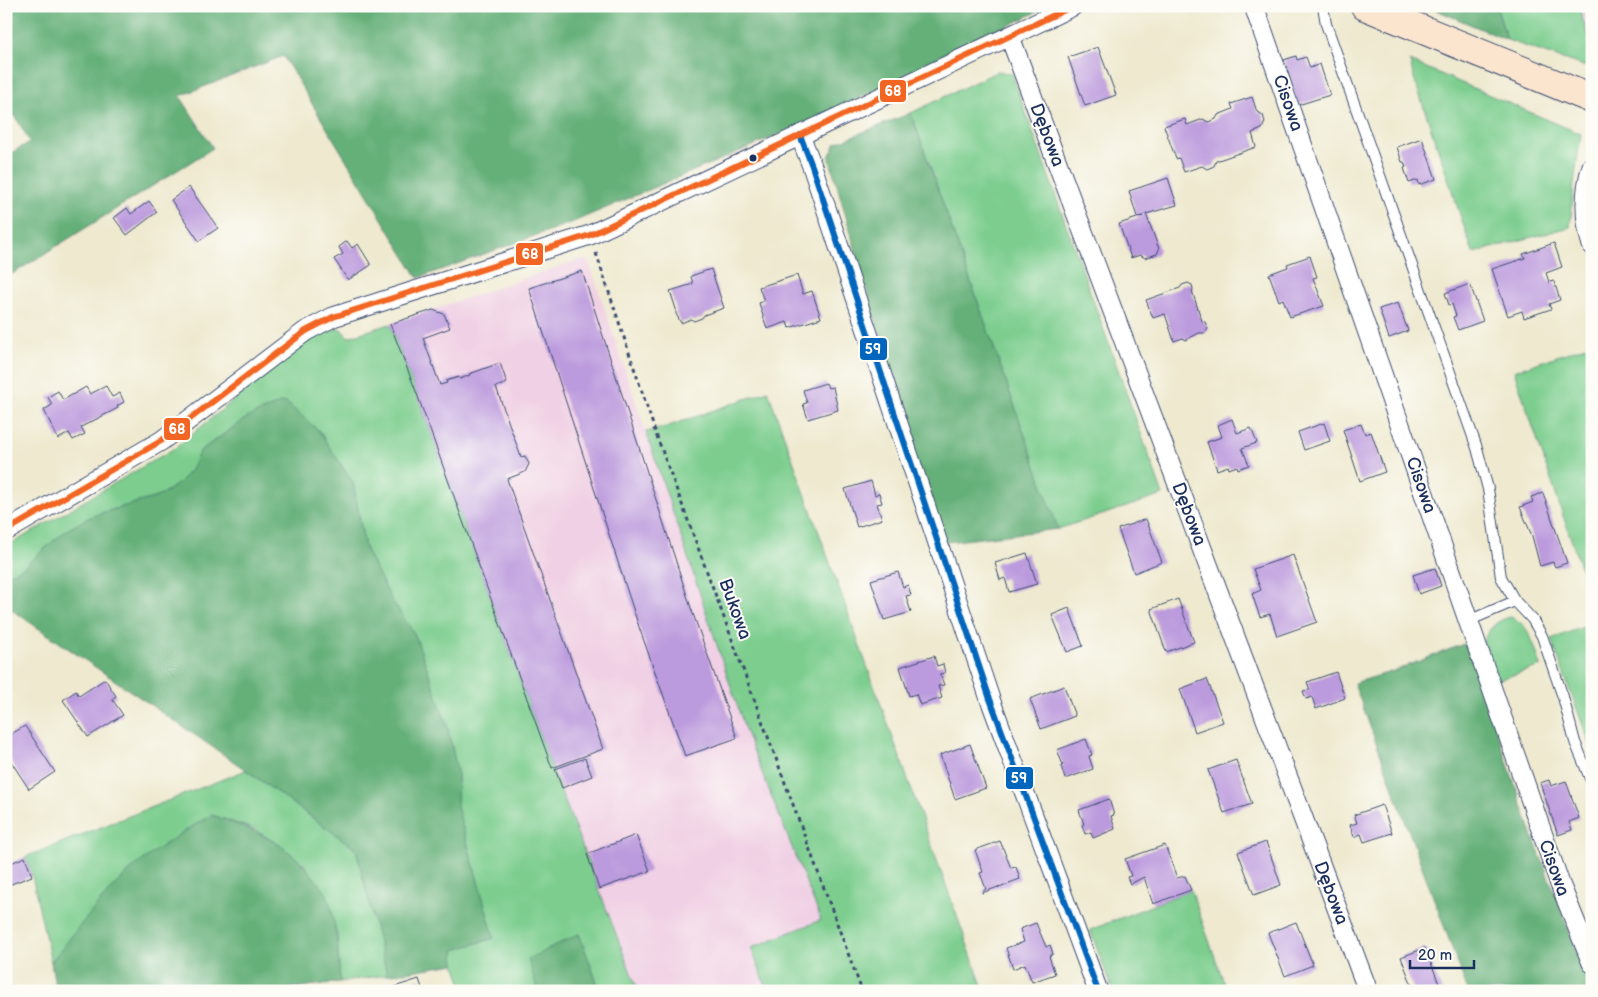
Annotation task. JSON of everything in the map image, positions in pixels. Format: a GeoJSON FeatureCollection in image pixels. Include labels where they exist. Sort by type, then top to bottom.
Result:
{"type":"FeatureCollection","features":[{"type":"Feature","properties":{"kind":"street"},"geometry":{"type":"LineString","coordinates":[[6,530],[161,441],[306,331],[332,317],[590,235],[1073,6]]}},
{"type":"Feature","properties":{"kind":"street","name":"Cisowa"},"geometry":{"type":"LineString","coordinates":[[1254,6],[1560,884],[1592,963]]}},
{"type":"Feature","properties":{"kind":"street"},"geometry":{"type":"LineString","coordinates":[[1365,6],[1592,99]]}},
{"type":"Feature","properties":{"kind":"street","name":"Dębowa"},"geometry":{"type":"LineString","coordinates":[[1010,37],[1368,991]]}},
{"type":"Feature","properties":{"kind":"street"},"geometry":{"type":"LineString","coordinates":[[800,135],[990,699],[1098,991]]}},
{"type":"Feature","properties":{"kind":"street"},"geometry":{"type":"LineString","coordinates":[[1592,166],[1589,174],[1586,216],[1592,245]]}},
{"type":"Feature","properties":{"kind":"lane"},"geometry":{"type":"LineString","coordinates":[[1323,6],[1326,24],[1477,448],[1488,489],[1501,577],[1515,601],[1532,619],[1542,636],[1563,697],[1575,742],[1592,783]]}},
{"type":"Feature","properties":{"kind":"lane"},"geometry":{"type":"LineString","coordinates":[[1468,621],[1515,601]]}},
{"type":"Feature","properties":{"kind":"path","name":"Bukowa"},"geometry":{"type":"LineString","coordinates":[[590,235],[656,434],[862,991]]}},
{"type":"Feature","properties":{"kind":"shaded area"},"geometry":{"type":"Polygon","coordinates":[[[1578,6],[1592,6],[1592,46],[1578,6]]]}},
{"type":"Feature","properties":{"kind":"shaded area"},"geometry":{"type":"Polygon","coordinates":[[[581,259],[589,262],[747,735],[821,920],[751,948],[768,991],[638,991],[552,768],[390,324],[581,259]]]}},
{"type":"Feature","properties":{"kind":"green space"},"geometry":{"type":"Polygon","coordinates":[[[6,6],[1049,6],[816,119],[573,222],[418,278],[283,56],[180,96],[213,148],[6,278],[6,156],[30,142],[15,116],[6,114],[6,6]]]}},
{"type":"Feature","properties":{"kind":"green space"},"geometry":{"type":"Polygon","coordinates":[[[1427,6],[1496,6],[1507,40],[1427,6]]]}},
{"type":"Feature","properties":{"kind":"green space"},"geometry":{"type":"Polygon","coordinates":[[[1496,6],[1578,6],[1592,46],[1592,69],[1507,40],[1496,6]]]}},
{"type":"Feature","properties":{"kind":"green space"},"geometry":{"type":"Polygon","coordinates":[[[1410,61],[1581,134],[1570,227],[1473,253],[1413,75],[1410,61]]]}},
{"type":"Feature","properties":{"kind":"green space"},"geometry":{"type":"Polygon","coordinates":[[[998,71],[1012,74],[1163,495],[1058,529],[911,113],[998,71]]]}},
{"type":"Feature","properties":{"kind":"green space"},"geometry":{"type":"Polygon","coordinates":[[[911,113],[1058,529],[939,543],[829,157],[836,143],[911,113]]]}},
{"type":"Feature","properties":{"kind":"green space"},"geometry":{"type":"Polygon","coordinates":[[[390,324],[552,768],[638,991],[600,991],[579,934],[529,959],[538,991],[464,991],[455,964],[454,950],[494,938],[457,807],[458,775],[447,725],[415,635],[391,599],[365,548],[353,483],[319,431],[248,417],[200,451],[191,470],[175,486],[157,497],[101,513],[65,531],[24,567],[6,576],[6,547],[178,446],[287,356],[320,333],[341,329],[348,337],[390,324]]]}},
{"type":"Feature","properties":{"kind":"green space"},"geometry":{"type":"Polygon","coordinates":[[[1592,344],[1592,601],[1514,371],[1592,344]]]}},
{"type":"Feature","properties":{"kind":"green space"},"geometry":{"type":"Polygon","coordinates":[[[768,391],[984,991],[768,991],[751,948],[821,920],[747,735],[646,432],[669,426],[768,391]]]}},
{"type":"Feature","properties":{"kind":"green space"},"geometry":{"type":"Polygon","coordinates":[[[282,402],[287,403],[319,431],[353,483],[365,548],[391,599],[415,635],[447,725],[458,775],[457,807],[494,938],[454,950],[455,964],[387,975],[356,849],[246,770],[6,606],[6,576],[24,567],[65,531],[101,513],[157,497],[175,486],[191,470],[200,451],[248,417],[282,402]]]}},
{"type":"Feature","properties":{"kind":"green space"},"geometry":{"type":"Polygon","coordinates":[[[1510,617],[1523,625],[1531,637],[1541,666],[1497,680],[1483,641],[1494,626],[1510,617]]]}},
{"type":"Feature","properties":{"kind":"green space"},"geometry":{"type":"Polygon","coordinates":[[[1592,624],[1592,750],[1551,639],[1592,624]]]}},
{"type":"Feature","properties":{"kind":"green space"},"geometry":{"type":"Polygon","coordinates":[[[1466,643],[1532,834],[1592,991],[1468,991],[1354,683],[1394,671],[1466,643]]]}},
{"type":"Feature","properties":{"kind":"green space"},"geometry":{"type":"Polygon","coordinates":[[[246,770],[356,849],[387,975],[340,982],[337,934],[306,866],[278,844],[253,829],[212,815],[180,834],[113,887],[51,962],[32,876],[25,857],[246,770]]]}},
{"type":"Feature","properties":{"kind":"green space"},"geometry":{"type":"Polygon","coordinates":[[[211,815],[256,832],[282,847],[305,867],[322,888],[327,895],[333,916],[340,982],[269,991],[56,991],[51,962],[104,897],[123,877],[147,857],[211,815]]]}},
{"type":"Feature","properties":{"kind":"green space"},"geometry":{"type":"Polygon","coordinates":[[[1191,890],[1227,991],[1113,991],[1090,930],[1191,890]]]}},
{"type":"Feature","properties":{"kind":"green space"},"geometry":{"type":"Polygon","coordinates":[[[579,934],[600,991],[538,991],[528,959],[579,934]]]}},
{"type":"Feature","properties":{"kind":"building"},"geometry":{"type":"Polygon","coordinates":[[[1098,47],[1116,95],[1085,106],[1068,57],[1098,47]]]}},
{"type":"Feature","properties":{"kind":"building"},"geometry":{"type":"Polygon","coordinates":[[[1296,56],[1297,60],[1306,57],[1310,68],[1320,64],[1330,95],[1298,105],[1284,60],[1296,56]]]}},
{"type":"Feature","properties":{"kind":"building"},"geometry":{"type":"Polygon","coordinates":[[[1252,97],[1257,112],[1263,115],[1265,122],[1262,129],[1252,133],[1256,147],[1216,161],[1214,166],[1207,169],[1202,166],[1184,172],[1179,158],[1176,159],[1164,126],[1185,119],[1187,125],[1203,119],[1208,122],[1216,119],[1218,115],[1233,109],[1231,104],[1252,97]]]}},
{"type":"Feature","properties":{"kind":"building"},"geometry":{"type":"Polygon","coordinates":[[[1422,138],[1436,179],[1419,185],[1418,180],[1409,183],[1404,168],[1406,167],[1404,162],[1402,162],[1397,147],[1422,138]]]}},
{"type":"Feature","properties":{"kind":"building"},"geometry":{"type":"Polygon","coordinates":[[[1168,178],[1177,205],[1146,214],[1159,249],[1157,254],[1145,258],[1140,255],[1131,258],[1119,224],[1143,216],[1137,217],[1129,191],[1168,178]]]}},
{"type":"Feature","properties":{"kind":"building"},"geometry":{"type":"Polygon","coordinates":[[[189,187],[218,228],[199,241],[171,200],[189,187]]]}},
{"type":"Feature","properties":{"kind":"building"},"geometry":{"type":"Polygon","coordinates":[[[149,201],[157,212],[127,235],[114,218],[127,208],[131,214],[149,201]]]}},
{"type":"Feature","properties":{"kind":"building"},"geometry":{"type":"Polygon","coordinates":[[[347,241],[352,248],[358,244],[371,265],[348,280],[334,259],[343,254],[339,247],[347,241]]]}},
{"type":"Feature","properties":{"kind":"building"},"geometry":{"type":"Polygon","coordinates":[[[1554,243],[1562,267],[1546,273],[1549,282],[1554,281],[1560,300],[1549,304],[1551,309],[1524,318],[1522,311],[1508,316],[1492,269],[1525,258],[1523,254],[1554,243]]]}},
{"type":"Feature","properties":{"kind":"building"},"geometry":{"type":"Polygon","coordinates":[[[1310,256],[1317,277],[1313,278],[1324,306],[1290,317],[1283,299],[1279,301],[1269,274],[1288,267],[1287,264],[1310,256]]]}},
{"type":"Feature","properties":{"kind":"building"},"geometry":{"type":"Polygon","coordinates":[[[711,269],[724,308],[704,315],[702,318],[694,321],[691,319],[681,323],[676,314],[670,291],[693,284],[691,276],[711,269]]]}},
{"type":"Feature","properties":{"kind":"building"},"geometry":{"type":"Polygon","coordinates":[[[582,271],[691,608],[737,738],[685,756],[639,627],[529,288],[582,271]]]}},
{"type":"Feature","properties":{"kind":"building"},"geometry":{"type":"Polygon","coordinates":[[[797,275],[803,294],[812,291],[821,318],[789,328],[787,322],[767,329],[759,303],[764,301],[759,287],[797,275]]]}},
{"type":"Feature","properties":{"kind":"building"},"geometry":{"type":"Polygon","coordinates":[[[1188,283],[1192,285],[1192,291],[1202,321],[1205,322],[1208,329],[1205,333],[1199,333],[1186,340],[1183,338],[1174,341],[1165,314],[1153,318],[1146,300],[1180,288],[1188,283]]]}},
{"type":"Feature","properties":{"kind":"building"},"geometry":{"type":"Polygon","coordinates":[[[1470,284],[1483,321],[1458,330],[1453,317],[1456,316],[1452,304],[1449,305],[1445,293],[1470,284]]]}},
{"type":"Feature","properties":{"kind":"building"},"geometry":{"type":"Polygon","coordinates":[[[1398,303],[1408,331],[1389,338],[1379,309],[1398,303]]]}},
{"type":"Feature","properties":{"kind":"building"},"geometry":{"type":"Polygon","coordinates":[[[433,310],[444,314],[450,328],[423,338],[440,385],[447,383],[446,381],[459,377],[460,379],[500,363],[507,383],[496,387],[521,457],[525,456],[529,464],[525,472],[507,479],[603,749],[552,768],[390,324],[433,310]]]}},
{"type":"Feature","properties":{"kind":"building"},"geometry":{"type":"Polygon","coordinates":[[[826,383],[828,388],[833,387],[838,410],[808,419],[803,404],[807,403],[803,390],[826,383]]]}},
{"type":"Feature","properties":{"kind":"building"},"geometry":{"type":"Polygon","coordinates":[[[106,386],[112,397],[120,393],[124,402],[117,406],[118,408],[81,427],[85,434],[73,440],[69,433],[58,439],[44,410],[52,405],[48,397],[58,391],[63,400],[86,387],[90,394],[106,386]]]}},
{"type":"Feature","properties":{"kind":"building"},"geometry":{"type":"Polygon","coordinates":[[[1232,419],[1237,433],[1251,428],[1257,443],[1242,448],[1249,465],[1238,469],[1237,466],[1229,469],[1228,466],[1217,470],[1207,442],[1222,437],[1218,425],[1232,419]]]}},
{"type":"Feature","properties":{"kind":"building"},"geometry":{"type":"Polygon","coordinates":[[[1324,423],[1330,441],[1304,450],[1298,432],[1324,423]]]}},
{"type":"Feature","properties":{"kind":"building"},"geometry":{"type":"Polygon","coordinates":[[[1361,424],[1365,434],[1371,432],[1385,472],[1360,481],[1343,430],[1361,424]]]}},
{"type":"Feature","properties":{"kind":"building"},"geometry":{"type":"Polygon","coordinates":[[[871,481],[875,495],[879,493],[882,503],[877,504],[882,519],[857,527],[845,489],[871,481]]]}},
{"type":"Feature","properties":{"kind":"building"},"geometry":{"type":"Polygon","coordinates":[[[1543,493],[1567,563],[1555,567],[1553,562],[1540,566],[1532,536],[1520,507],[1533,502],[1531,497],[1543,493]]]}},
{"type":"Feature","properties":{"kind":"building"},"geometry":{"type":"Polygon","coordinates":[[[1146,519],[1162,562],[1134,573],[1118,529],[1146,519]]]}},
{"type":"Feature","properties":{"kind":"building"},"geometry":{"type":"Polygon","coordinates":[[[1027,553],[1037,584],[1009,592],[1005,578],[1000,580],[995,563],[1027,553]]]}},
{"type":"Feature","properties":{"kind":"building"},"geometry":{"type":"Polygon","coordinates":[[[1293,555],[1317,622],[1277,636],[1270,614],[1260,617],[1252,594],[1261,590],[1253,569],[1293,555]]]}},
{"type":"Feature","properties":{"kind":"building"},"geometry":{"type":"Polygon","coordinates":[[[1435,568],[1441,586],[1419,594],[1413,575],[1435,568]]]}},
{"type":"Feature","properties":{"kind":"building"},"geometry":{"type":"Polygon","coordinates":[[[898,572],[903,587],[908,585],[911,595],[906,596],[911,612],[884,620],[871,580],[898,572]]]}},
{"type":"Feature","properties":{"kind":"building"},"geometry":{"type":"Polygon","coordinates":[[[1178,599],[1194,642],[1166,652],[1151,609],[1178,599]]]}},
{"type":"Feature","properties":{"kind":"building"},"geometry":{"type":"Polygon","coordinates":[[[1069,608],[1083,646],[1067,652],[1052,615],[1069,608]]]}},
{"type":"Feature","properties":{"kind":"building"},"geometry":{"type":"Polygon","coordinates":[[[934,656],[937,666],[943,664],[945,673],[940,674],[944,685],[938,686],[942,698],[920,705],[916,694],[909,696],[900,667],[934,656]]]}},
{"type":"Feature","properties":{"kind":"building"},"geometry":{"type":"Polygon","coordinates":[[[1336,672],[1345,698],[1316,709],[1312,697],[1306,699],[1303,691],[1310,690],[1307,682],[1336,672]]]}},
{"type":"Feature","properties":{"kind":"building"},"geometry":{"type":"Polygon","coordinates":[[[105,679],[116,696],[112,699],[123,715],[88,737],[63,700],[76,691],[79,696],[105,679]]]}},
{"type":"Feature","properties":{"kind":"building"},"geometry":{"type":"Polygon","coordinates":[[[1207,679],[1223,722],[1195,732],[1180,689],[1207,679]]]}},
{"type":"Feature","properties":{"kind":"building"},"geometry":{"type":"Polygon","coordinates":[[[1064,686],[1075,716],[1041,729],[1030,699],[1064,686]]]}},
{"type":"Feature","properties":{"kind":"building"},"geometry":{"type":"Polygon","coordinates":[[[25,726],[55,772],[29,789],[6,754],[6,737],[25,726]]]}},
{"type":"Feature","properties":{"kind":"building"},"geometry":{"type":"Polygon","coordinates":[[[1086,739],[1092,755],[1089,756],[1093,769],[1065,779],[1061,766],[1063,765],[1057,750],[1086,739]]]}},
{"type":"Feature","properties":{"kind":"building"},"geometry":{"type":"Polygon","coordinates":[[[970,744],[986,788],[955,799],[940,755],[970,744]]]}},
{"type":"Feature","properties":{"kind":"building"},"geometry":{"type":"Polygon","coordinates":[[[585,758],[592,776],[562,788],[555,769],[585,758]]]}},
{"type":"Feature","properties":{"kind":"building"},"geometry":{"type":"Polygon","coordinates":[[[1236,760],[1252,804],[1224,813],[1208,770],[1236,760]]]}},
{"type":"Feature","properties":{"kind":"building"},"geometry":{"type":"Polygon","coordinates":[[[1549,780],[1551,786],[1566,781],[1579,818],[1569,822],[1572,830],[1558,835],[1540,783],[1549,780]]]}},
{"type":"Feature","properties":{"kind":"building"},"geometry":{"type":"Polygon","coordinates":[[[1109,799],[1114,815],[1111,816],[1115,829],[1093,838],[1091,832],[1085,834],[1079,810],[1109,799]]]}},
{"type":"Feature","properties":{"kind":"building"},"geometry":{"type":"Polygon","coordinates":[[[1382,805],[1392,833],[1364,842],[1361,834],[1354,837],[1350,825],[1357,823],[1354,815],[1382,805]]]}},
{"type":"Feature","properties":{"kind":"building"},"geometry":{"type":"Polygon","coordinates":[[[636,835],[650,871],[599,889],[587,854],[636,835]]]}},
{"type":"Feature","properties":{"kind":"building"},"geometry":{"type":"Polygon","coordinates":[[[1000,841],[1011,868],[1016,867],[1020,879],[982,893],[986,889],[980,873],[983,872],[975,850],[1000,841]]]}},
{"type":"Feature","properties":{"kind":"building"},"geometry":{"type":"Polygon","coordinates":[[[1266,842],[1281,885],[1254,895],[1238,852],[1266,842]]]}},
{"type":"Feature","properties":{"kind":"building"},"geometry":{"type":"Polygon","coordinates":[[[1165,845],[1177,878],[1185,876],[1191,890],[1153,904],[1144,877],[1130,884],[1127,877],[1131,876],[1125,859],[1165,845]]]}},
{"type":"Feature","properties":{"kind":"building"},"geometry":{"type":"Polygon","coordinates":[[[25,857],[32,876],[6,886],[6,865],[25,857]]]}},
{"type":"Feature","properties":{"kind":"building"},"geometry":{"type":"Polygon","coordinates":[[[1296,922],[1313,965],[1285,976],[1268,933],[1296,922]]]}},
{"type":"Feature","properties":{"kind":"building"},"geometry":{"type":"Polygon","coordinates":[[[1036,923],[1046,947],[1050,945],[1053,954],[1049,956],[1055,974],[1032,982],[1025,964],[1013,969],[1006,948],[1024,942],[1020,929],[1036,923]]]}},
{"type":"Feature","properties":{"kind":"building"},"geometry":{"type":"Polygon","coordinates":[[[1425,948],[1442,991],[1414,991],[1401,957],[1425,948]]]}},
{"type":"Feature","properties":{"kind":"building"},"geometry":{"type":"Polygon","coordinates":[[[419,979],[423,991],[395,991],[394,987],[419,979]]]}},
{"type":"Feature","properties":{"kind":"transit line","name":"68"},"geometry":{"type":"LineString","coordinates":[[6,531],[161,441],[306,331],[333,317],[590,235],[1073,6]]}},
{"type":"Feature","properties":{"kind":"transit line","name":"59"},"geometry":{"type":"LineString","coordinates":[[800,135],[990,699],[1098,991]]}}]}
